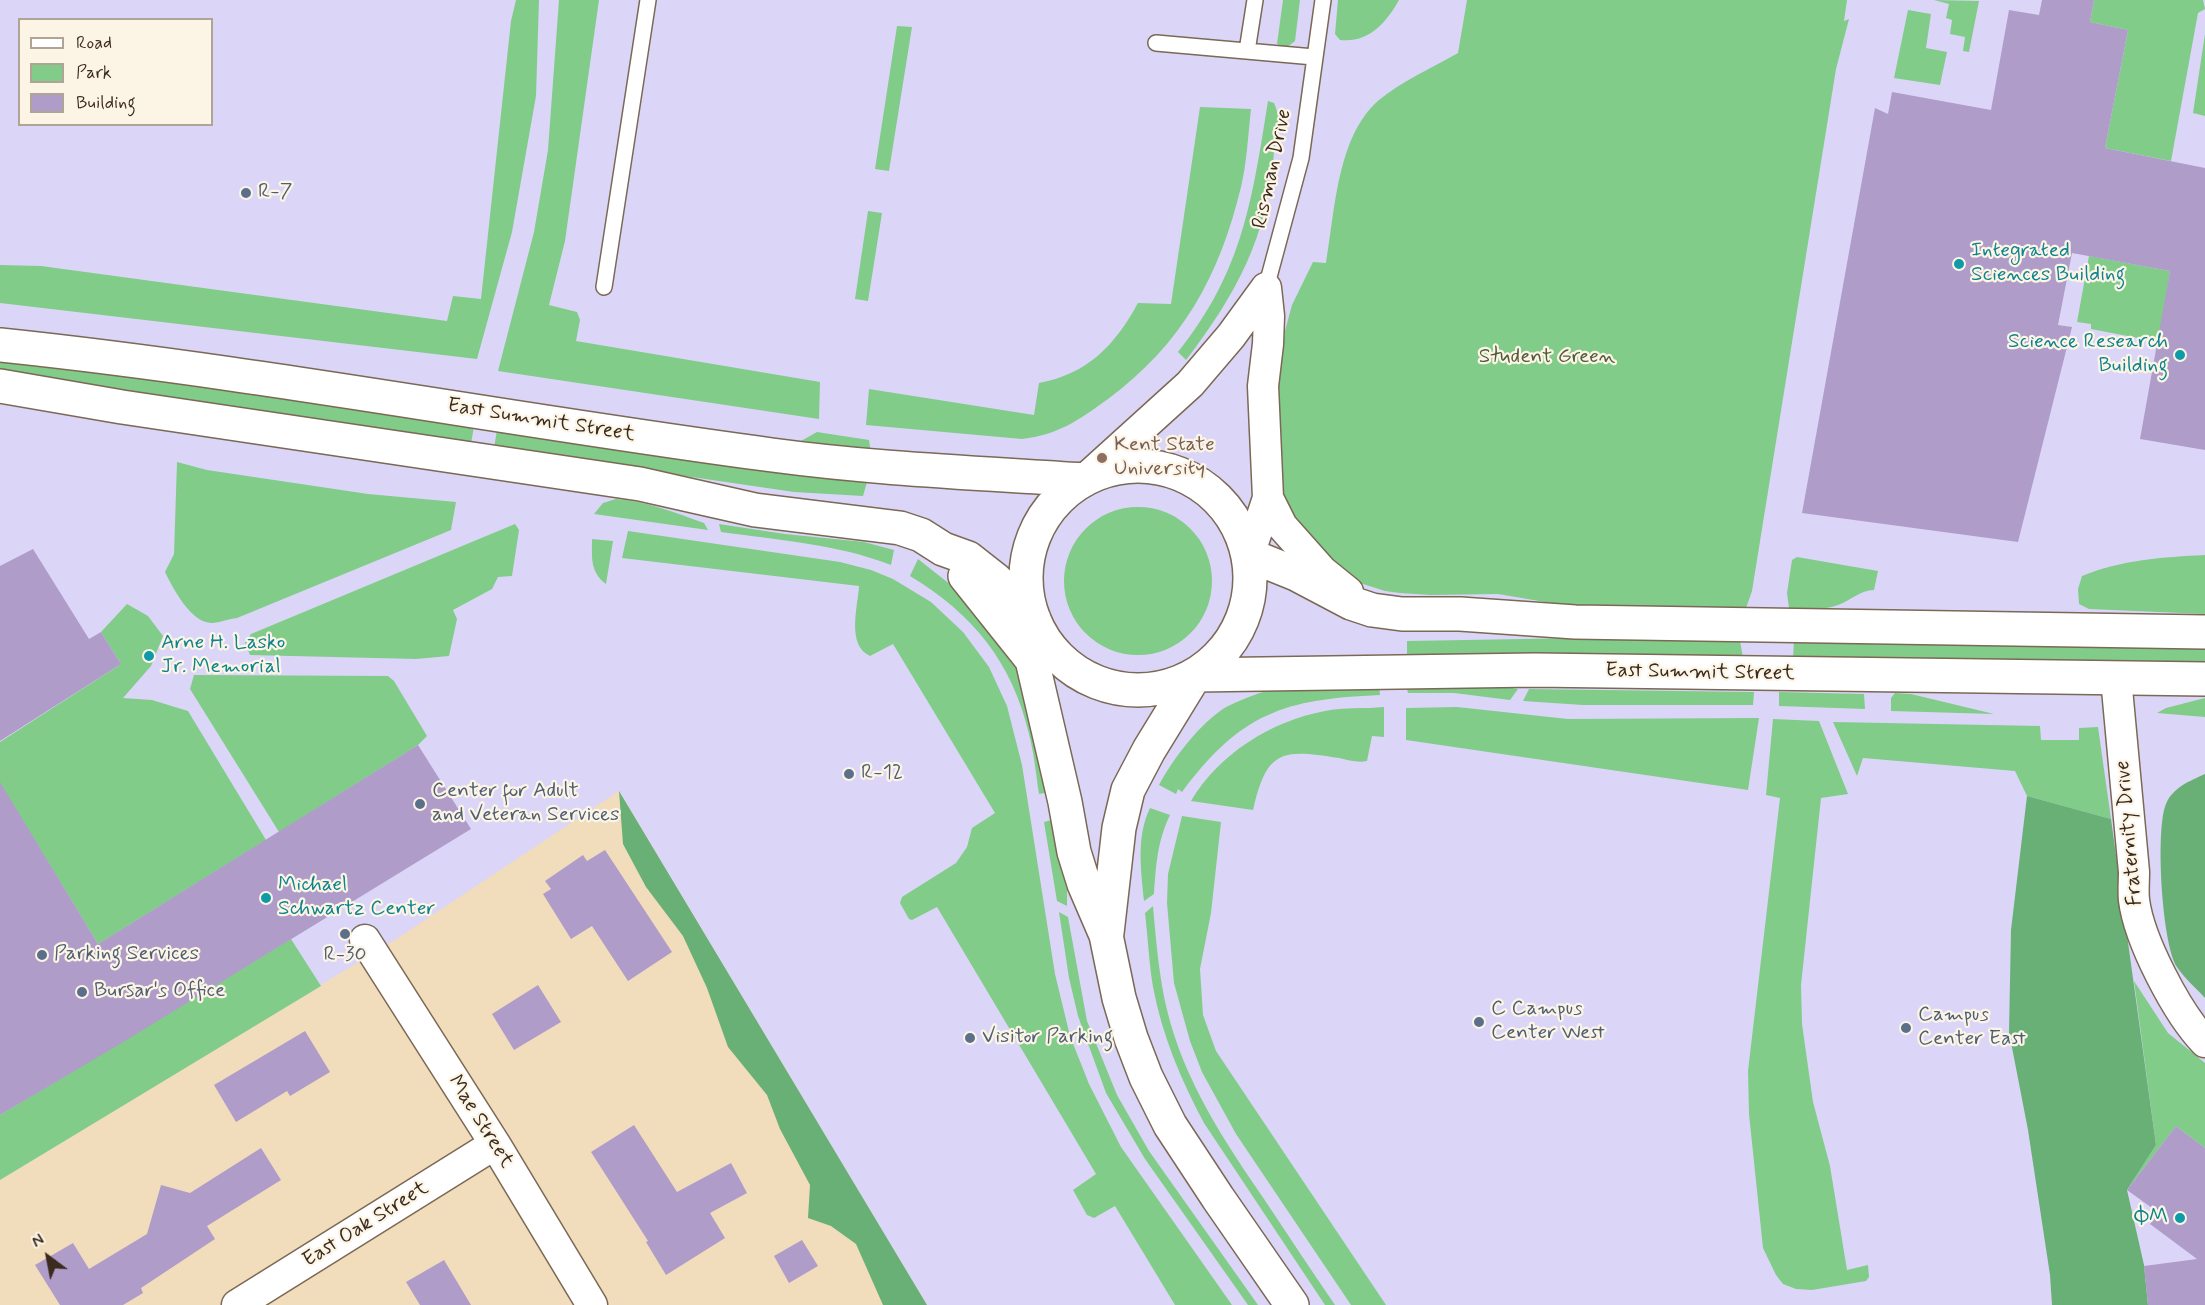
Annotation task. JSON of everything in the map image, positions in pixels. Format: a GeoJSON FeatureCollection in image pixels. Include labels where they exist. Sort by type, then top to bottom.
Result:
{"type":"FeatureCollection","features":[{"type":"Feature","properties":{"kind":"main road","name":"East Summit Street"},"geometry":{"type":"LineString","coordinates":[[0,345],[228,374],[772,455],[880,467],[1084,480]]}},
{"type":"Feature","properties":{"kind":"main road"},"geometry":{"type":"LineString","coordinates":[[0,386],[122,407],[640,484],[755,510],[900,528],[921,535],[943,549],[968,558],[996,580],[1034,619],[1032,660],[1065,802],[1074,852],[1084,885],[1106,935],[1119,998],[1146,1077],[1170,1125],[1292,1305]]}},
{"type":"Feature","properties":{"kind":"main road"},"geometry":{"type":"LineString","coordinates":[[1152,466],[1186,476],[1215,495],[1236,523],[1249,555],[1250,590],[1241,624],[1222,653],[1195,675],[1165,687],[1133,690],[1101,684],[1073,669],[1049,647],[1034,619],[1027,593],[1026,566],[1032,540],[1045,516],[1062,496],[1084,480],[1117,467],[1152,466]]}},
{"type":"Feature","properties":{"kind":"main road"},"geometry":{"type":"LineString","coordinates":[[943,549],[1032,660]]}},
{"type":"Feature","properties":{"kind":"main road"},"geometry":{"type":"LineString","coordinates":[[1249,555],[1296,574],[1331,594],[1372,610],[1402,614],[1460,614],[1575,622],[2205,632]]}},
{"type":"Feature","properties":{"kind":"main road","name":"East Summit Street"},"geometry":{"type":"LineString","coordinates":[[1195,675],[1535,670],[2205,679]]}},
{"type":"Feature","properties":{"kind":"main road"},"geometry":{"type":"LineString","coordinates":[[1106,935],[1119,828],[1128,790],[1149,750],[1195,675]]}},
{"type":"Feature","properties":{"kind":"street"},"geometry":{"type":"LineString","coordinates":[[1084,480],[1190,384],[1231,336],[1266,288]]}},
{"type":"Feature","properties":{"kind":"street"},"geometry":{"type":"LineString","coordinates":[[1249,555],[1268,498],[1263,386],[1269,344],[1266,288]]}},
{"type":"Feature","properties":{"kind":"street"},"geometry":{"type":"LineString","coordinates":[[1268,498],[1282,526],[1322,571],[1372,610]]}},
{"type":"Feature","properties":{"kind":"street","name":"Fraternity Drive"},"geometry":{"type":"LineString","coordinates":[[2116,678],[2134,872],[2134,900],[2146,944],[2179,1006],[2205,1042]]}},
{"type":"Feature","properties":{"kind":"street","name":"Mae Street"},"geometry":{"type":"LineString","coordinates":[[365,940],[495,1144],[592,1305]]}},
{"type":"Feature","properties":{"kind":"street","name":"East Oak Street"},"geometry":{"type":"LineString","coordinates":[[237,1305],[495,1144]]}},
{"type":"Feature","properties":{"kind":"lane"},"geometry":{"type":"LineString","coordinates":[[604,287],[648,0]]}},
{"type":"Feature","properties":{"kind":"lane"},"geometry":{"type":"LineString","coordinates":[[1246,51],[1255,0]]}},
{"type":"Feature","properties":{"kind":"lane","name":"Risman Drive"},"geometry":{"type":"LineString","coordinates":[[1266,288],[1301,158],[1323,0]]}},
{"type":"Feature","properties":{"kind":"lane"},"geometry":{"type":"LineString","coordinates":[[1156,43],[1314,57]]}},
{"type":"Feature","properties":{"kind":"shaded area","name":"Kent State University"},"geometry":{"type":"Polygon","coordinates":[[[0,0],[2205,0],[2205,1305],[927,1305],[619,791],[398,938],[0,1180],[0,0]]]}},
{"type":"Feature","properties":{"kind":"green space"},"geometry":{"type":"Polygon","coordinates":[[[516,0],[539,0],[536,96],[512,232],[477,359],[0,303],[0,265],[41,266],[447,321],[453,296],[481,299],[511,21],[516,0]]]}},
{"type":"Feature","properties":{"kind":"green space"},"geometry":{"type":"Polygon","coordinates":[[[559,0],[599,0],[565,241],[549,305],[577,312],[580,320],[576,341],[820,382],[819,419],[498,371],[534,232],[548,150],[559,0]]]}},
{"type":"Feature","properties":{"kind":"green space"},"geometry":{"type":"Polygon","coordinates":[[[1283,0],[1300,0],[1295,41],[1286,48],[1277,44],[1283,0]]]}},
{"type":"Feature","properties":{"kind":"green space"},"geometry":{"type":"Polygon","coordinates":[[[1338,0],[1399,0],[1382,24],[1368,35],[1340,40],[1335,34],[1338,0]]]}},
{"type":"Feature","properties":{"kind":"green space","name":"Student Green"},"geometry":{"type":"Polygon","coordinates":[[[1467,0],[1847,0],[1844,21],[1849,19],[1836,69],[1752,591],[1746,608],[1569,606],[1498,594],[1431,595],[1385,591],[1360,583],[1334,568],[1286,514],[1275,465],[1279,368],[1292,305],[1313,262],[1326,263],[1340,176],[1354,133],[1365,115],[1388,93],[1458,53],[1467,0]]]}},
{"type":"Feature","properties":{"kind":"green space"},"geometry":{"type":"Polygon","coordinates":[[[1934,0],[1979,1],[1969,52],[1963,51],[1965,37],[1950,34],[1952,20],[1946,18],[1949,4],[1934,0]]]}},
{"type":"Feature","properties":{"kind":"green space"},"geometry":{"type":"Polygon","coordinates":[[[2094,0],[2203,0],[2205,9],[2198,13],[2171,161],[2105,148],[2128,30],[2090,22],[2094,0]]]}},
{"type":"Feature","properties":{"kind":"green space"},"geometry":{"type":"Polygon","coordinates":[[[1908,10],[1931,14],[1926,48],[1947,52],[1940,85],[1894,78],[1908,10]]]}},
{"type":"Feature","properties":{"kind":"green space"},"geometry":{"type":"Polygon","coordinates":[[[897,26],[912,27],[889,171],[875,169],[897,26]]]}},
{"type":"Feature","properties":{"kind":"green space"},"geometry":{"type":"Polygon","coordinates":[[[2205,34],[2205,116],[2193,113],[2205,34]]]}},
{"type":"Feature","properties":{"kind":"green space"},"geometry":{"type":"Polygon","coordinates":[[[1268,101],[1274,103],[1277,110],[1278,128],[1271,182],[1257,238],[1234,288],[1186,360],[1178,352],[1200,322],[1217,293],[1231,263],[1241,233],[1250,203],[1268,101]]]}},
{"type":"Feature","properties":{"kind":"green space"},"geometry":{"type":"Polygon","coordinates":[[[1200,107],[1251,109],[1241,187],[1221,250],[1194,306],[1157,355],[1134,378],[1078,420],[1035,437],[1022,439],[866,425],[869,389],[1034,415],[1039,383],[1072,373],[1086,365],[1120,332],[1138,303],[1171,304],[1200,107]]]}},
{"type":"Feature","properties":{"kind":"green space"},"geometry":{"type":"Polygon","coordinates":[[[868,211],[882,213],[868,301],[855,299],[868,211]]]}},
{"type":"Feature","properties":{"kind":"green space"},"geometry":{"type":"Polygon","coordinates":[[[2089,256],[2170,271],[2159,342],[2091,329],[2091,324],[2077,322],[2089,256]]]}},
{"type":"Feature","properties":{"kind":"green space"},"geometry":{"type":"Polygon","coordinates":[[[0,360],[122,375],[474,426],[471,444],[0,371],[0,360]]]}},
{"type":"Feature","properties":{"kind":"green space"},"geometry":{"type":"Polygon","coordinates":[[[497,430],[867,482],[863,496],[794,492],[494,448],[497,430]]]}},
{"type":"Feature","properties":{"kind":"green space"},"geometry":{"type":"Polygon","coordinates":[[[817,432],[869,440],[871,454],[839,452],[801,441],[817,432]]]}},
{"type":"Feature","properties":{"kind":"green space"},"geometry":{"type":"Polygon","coordinates":[[[177,462],[207,470],[368,494],[456,502],[451,530],[237,618],[213,623],[205,622],[190,612],[165,572],[174,554],[177,462]]]}},
{"type":"Feature","properties":{"kind":"green space"},"geometry":{"type":"Polygon","coordinates":[[[616,499],[638,502],[672,512],[704,523],[708,530],[594,514],[603,503],[616,499]]]}},
{"type":"Feature","properties":{"kind":"green space"},"geometry":{"type":"Polygon","coordinates":[[[1138,507],[1166,512],[1179,519],[1190,529],[1200,540],[1207,553],[1212,581],[1207,609],[1200,622],[1190,633],[1179,643],[1166,650],[1138,655],[1110,650],[1097,643],[1086,633],[1076,622],[1069,609],[1064,581],[1069,553],[1076,540],[1086,529],[1097,519],[1110,512],[1138,507]]]}},
{"type":"Feature","properties":{"kind":"green space"},"geometry":{"type":"Polygon","coordinates":[[[515,524],[519,530],[512,576],[498,577],[492,589],[453,610],[457,619],[449,656],[416,659],[250,655],[245,643],[251,634],[515,524]]]}},
{"type":"Feature","properties":{"kind":"green space"},"geometry":{"type":"Polygon","coordinates":[[[719,524],[864,542],[894,550],[891,565],[829,547],[721,532],[719,524]]]}},
{"type":"Feature","properties":{"kind":"green space"},"geometry":{"type":"Polygon","coordinates":[[[628,531],[840,562],[871,570],[893,579],[931,602],[963,632],[989,667],[1007,706],[1022,765],[1055,974],[1070,1036],[1089,1084],[1121,1147],[1232,1305],[1175,1305],[1115,1206],[1094,1218],[1087,1215],[1073,1190],[1096,1174],[937,907],[912,920],[909,919],[900,903],[902,897],[956,863],[967,847],[972,828],[995,813],[893,644],[870,656],[858,643],[855,624],[859,586],[622,558],[628,531]]]}},
{"type":"Feature","properties":{"kind":"green space"},"geometry":{"type":"Polygon","coordinates":[[[592,539],[613,541],[606,584],[597,575],[595,569],[592,558],[592,539]]]}},
{"type":"Feature","properties":{"kind":"green space"},"geometry":{"type":"Polygon","coordinates":[[[2205,555],[2205,614],[2089,609],[2079,604],[2078,589],[2082,576],[2127,563],[2158,558],[2205,555]]]}},
{"type":"Feature","properties":{"kind":"green space"},"geometry":{"type":"Polygon","coordinates":[[[1797,557],[1878,571],[1874,590],[1864,592],[1832,607],[1789,608],[1787,593],[1792,560],[1797,557]]]}},
{"type":"Feature","properties":{"kind":"green space"},"geometry":{"type":"Polygon","coordinates":[[[918,559],[956,589],[1021,669],[1055,791],[1039,794],[1032,749],[1022,708],[1000,662],[971,624],[933,591],[910,576],[918,559]]]}},
{"type":"Feature","properties":{"kind":"green space"},"geometry":{"type":"Polygon","coordinates":[[[127,604],[148,616],[163,636],[151,666],[123,698],[152,700],[188,711],[266,840],[98,944],[0,783],[0,742],[121,664],[101,632],[127,604]]]}},
{"type":"Feature","properties":{"kind":"green space"},"geometry":{"type":"Polygon","coordinates":[[[1582,638],[1740,641],[1743,658],[1407,655],[1407,641],[1582,638]]]}},
{"type":"Feature","properties":{"kind":"green space"},"geometry":{"type":"Polygon","coordinates":[[[1794,640],[2205,647],[2205,664],[1793,659],[1794,640]]]}},
{"type":"Feature","properties":{"kind":"green space"},"geometry":{"type":"Polygon","coordinates":[[[194,675],[388,676],[394,681],[427,736],[418,745],[279,832],[190,689],[194,675]]]}},
{"type":"Feature","properties":{"kind":"green space"},"geometry":{"type":"Polygon","coordinates":[[[1464,680],[1518,689],[1510,700],[1454,693],[1408,693],[1407,689],[1403,689],[1403,682],[1464,680]]]}},
{"type":"Feature","properties":{"kind":"green space"},"geometry":{"type":"Polygon","coordinates":[[[1379,683],[1380,695],[1317,701],[1267,715],[1224,744],[1182,792],[1178,789],[1176,794],[1159,785],[1179,753],[1197,732],[1216,714],[1231,704],[1270,690],[1379,683]]]}},
{"type":"Feature","properties":{"kind":"green space"},"geometry":{"type":"Polygon","coordinates":[[[1529,689],[1754,692],[1753,705],[1583,705],[1523,701],[1529,689]]]}},
{"type":"Feature","properties":{"kind":"green space"},"geometry":{"type":"Polygon","coordinates":[[[1779,692],[1864,694],[1865,709],[1779,706],[1779,692]]]}},
{"type":"Feature","properties":{"kind":"green space"},"geometry":{"type":"Polygon","coordinates":[[[1895,693],[1911,694],[1994,714],[1891,711],[1891,698],[1895,693]]]}},
{"type":"Feature","properties":{"kind":"green space"},"geometry":{"type":"Polygon","coordinates":[[[2205,698],[2205,717],[2157,713],[2166,708],[2205,698]]]}},
{"type":"Feature","properties":{"kind":"green space"},"geometry":{"type":"Polygon","coordinates":[[[1384,707],[1384,737],[1372,736],[1367,761],[1290,754],[1271,764],[1258,790],[1253,810],[1191,801],[1216,769],[1231,755],[1266,731],[1325,711],[1384,707]]]}},
{"type":"Feature","properties":{"kind":"green space"},"geometry":{"type":"Polygon","coordinates":[[[1457,707],[1568,719],[1759,718],[1748,790],[1406,740],[1406,708],[1457,707]]]}},
{"type":"Feature","properties":{"kind":"green space"},"geometry":{"type":"Polygon","coordinates":[[[1773,719],[1819,721],[1848,794],[1821,798],[1801,985],[1802,1024],[1813,1102],[1830,1166],[1847,1270],[1868,1265],[1869,1277],[1866,1281],[1812,1290],[1796,1289],[1783,1284],[1763,1248],[1749,1114],[1748,1071],[1780,798],[1766,795],[1773,719]]]}},
{"type":"Feature","properties":{"kind":"green space"},"geometry":{"type":"Polygon","coordinates":[[[1833,722],[2040,726],[2041,740],[2079,740],[2079,728],[2098,727],[2111,819],[2027,796],[2015,771],[1863,758],[1857,776],[1833,722]]]}},
{"type":"Feature","properties":{"kind":"green space"},"geometry":{"type":"Polygon","coordinates":[[[2205,774],[2205,998],[2180,971],[2172,955],[2164,912],[2161,837],[2163,817],[2169,798],[2177,789],[2205,774]]]}},
{"type":"Feature","properties":{"kind":"green space"},"geometry":{"type":"Polygon","coordinates":[[[619,791],[927,1305],[883,1305],[856,1244],[831,1226],[808,1218],[810,1185],[780,1129],[767,1095],[728,1047],[707,988],[683,936],[646,887],[623,844],[619,791]]]}},
{"type":"Feature","properties":{"kind":"green space"},"geometry":{"type":"Polygon","coordinates":[[[2027,796],[2111,819],[2156,1145],[2127,1190],[2144,1265],[2148,1305],[2052,1305],[2050,1275],[2028,1130],[2009,1032],[2011,930],[2027,796]]]}},
{"type":"Feature","properties":{"kind":"green space"},"geometry":{"type":"Polygon","coordinates":[[[1150,808],[1170,815],[1160,844],[1154,894],[1144,901],[1141,842],[1150,808]]]}},
{"type":"Feature","properties":{"kind":"green space"},"geometry":{"type":"Polygon","coordinates":[[[1182,816],[1221,822],[1211,913],[1200,969],[1203,1015],[1216,1051],[1386,1305],[1351,1305],[1236,1134],[1202,1072],[1190,1041],[1174,983],[1167,903],[1168,874],[1182,816]]]}},
{"type":"Feature","properties":{"kind":"green space"},"geometry":{"type":"Polygon","coordinates":[[[1059,818],[1067,869],[1067,906],[1057,901],[1044,822],[1059,818]]]}},
{"type":"Feature","properties":{"kind":"green space"},"geometry":{"type":"Polygon","coordinates":[[[1153,906],[1160,972],[1167,1010],[1184,1061],[1207,1109],[1234,1155],[1335,1305],[1325,1305],[1204,1123],[1188,1090],[1167,1040],[1153,987],[1145,913],[1153,906]]]}},
{"type":"Feature","properties":{"kind":"green space"},"geometry":{"type":"Polygon","coordinates":[[[1059,912],[1068,917],[1087,1021],[1117,1095],[1149,1151],[1258,1305],[1248,1305],[1145,1159],[1106,1093],[1078,1016],[1069,978],[1059,912]]]}},
{"type":"Feature","properties":{"kind":"green space"},"geometry":{"type":"Polygon","coordinates":[[[291,939],[321,986],[0,1180],[0,1115],[291,939]]]}},
{"type":"Feature","properties":{"kind":"green space"},"geometry":{"type":"Polygon","coordinates":[[[2134,981],[2168,1033],[2205,1063],[2205,1148],[2176,1126],[2127,1190],[2156,1145],[2134,981]]]}},
{"type":"Feature","properties":{"kind":"building","name":"Integrated Sciences Building"},"geometry":{"type":"Polygon","coordinates":[[[2042,0],[2094,0],[2090,22],[2128,30],[2105,148],[2205,168],[2205,450],[2140,439],[2170,271],[2072,253],[2058,325],[2072,327],[2018,542],[1802,513],[1875,108],[1888,114],[1892,92],[1991,110],[2009,10],[2039,15],[2042,0]]]}},
{"type":"Feature","properties":{"kind":"building"},"geometry":{"type":"Polygon","coordinates":[[[33,549],[89,639],[101,632],[121,664],[0,741],[0,566],[33,549]]]}},
{"type":"Feature","properties":{"kind":"building","name":"Michael Schwartz Center"},"geometry":{"type":"Polygon","coordinates":[[[418,745],[471,829],[0,1115],[0,782],[98,944],[418,745]]]}},
{"type":"Feature","properties":{"kind":"building"},"geometry":{"type":"Polygon","coordinates":[[[605,850],[672,952],[628,981],[592,926],[571,939],[543,894],[551,889],[545,881],[583,855],[587,861],[605,850]]]}},
{"type":"Feature","properties":{"kind":"building"},"geometry":{"type":"Polygon","coordinates":[[[538,985],[561,1022],[514,1050],[492,1014],[538,985]]]}},
{"type":"Feature","properties":{"kind":"building"},"geometry":{"type":"Polygon","coordinates":[[[305,1031],[330,1072],[290,1096],[287,1091],[236,1122],[214,1085],[305,1031]]]}},
{"type":"Feature","properties":{"kind":"building"},"geometry":{"type":"Polygon","coordinates":[[[634,1125],[677,1192],[731,1163],[747,1193],[710,1213],[725,1238],[666,1275],[646,1242],[648,1241],[591,1152],[634,1125]]]}},
{"type":"Feature","properties":{"kind":"building","name":"ΦΜ"},"geometry":{"type":"Polygon","coordinates":[[[2176,1126],[2205,1148],[2205,1305],[2148,1305],[2144,1266],[2197,1259],[2150,1224],[2159,1213],[2127,1190],[2176,1126]]]}},
{"type":"Feature","properties":{"kind":"building"},"geometry":{"type":"Polygon","coordinates":[[[261,1148],[281,1180],[207,1226],[215,1239],[141,1288],[143,1293],[123,1305],[60,1305],[35,1265],[73,1243],[89,1269],[147,1234],[161,1185],[190,1193],[261,1148]]]}},
{"type":"Feature","properties":{"kind":"building"},"geometry":{"type":"Polygon","coordinates":[[[802,1240],[818,1266],[789,1283],[774,1256],[802,1240]]]}},
{"type":"Feature","properties":{"kind":"building"},"geometry":{"type":"Polygon","coordinates":[[[444,1260],[471,1305],[420,1305],[406,1282],[444,1260]]]}},
{"type":"Feature","properties":{"kind":"place","name":"R-7"},"geometry":{"type":"Point","coordinates":[246,193]}},
{"type":"Feature","properties":{"kind":"place","name":"Integrated Sciences Building"},"geometry":{"type":"Point","coordinates":[1959,264]}},
{"type":"Feature","properties":{"kind":"place","name":"Science Research Building"},"geometry":{"type":"Point","coordinates":[2180,355]}},
{"type":"Feature","properties":{"kind":"place","name":"Kent State University"},"geometry":{"type":"Point","coordinates":[1102,458]}},
{"type":"Feature","properties":{"kind":"place","name":"Arne H. Lasko Jr. Memorial"},"geometry":{"type":"Point","coordinates":[149,656]}},
{"type":"Feature","properties":{"kind":"place","name":"R-12"},"geometry":{"type":"Point","coordinates":[849,774]}},
{"type":"Feature","properties":{"kind":"place","name":"Center for Adult and Veteran Services"},"geometry":{"type":"Point","coordinates":[420,804]}},
{"type":"Feature","properties":{"kind":"place","name":"Michael Schwartz Center"},"geometry":{"type":"Point","coordinates":[266,898]}},
{"type":"Feature","properties":{"kind":"place","name":"R-30"},"geometry":{"type":"Point","coordinates":[345,934]}},
{"type":"Feature","properties":{"kind":"place","name":"Parking Services"},"geometry":{"type":"Point","coordinates":[42,955]}},
{"type":"Feature","properties":{"kind":"place","name":"Bursar's Office"},"geometry":{"type":"Point","coordinates":[82,992]}},
{"type":"Feature","properties":{"kind":"place","name":"C Campus Center West"},"geometry":{"type":"Point","coordinates":[1479,1022]}},
{"type":"Feature","properties":{"kind":"place","name":"Campus Center East"},"geometry":{"type":"Point","coordinates":[1906,1028]}},
{"type":"Feature","properties":{"kind":"place","name":"Visitor Parking"},"geometry":{"type":"Point","coordinates":[970,1038]}},
{"type":"Feature","properties":{"kind":"place","name":"ΦΜ"},"geometry":{"type":"Point","coordinates":[2180,1218]}}]}
